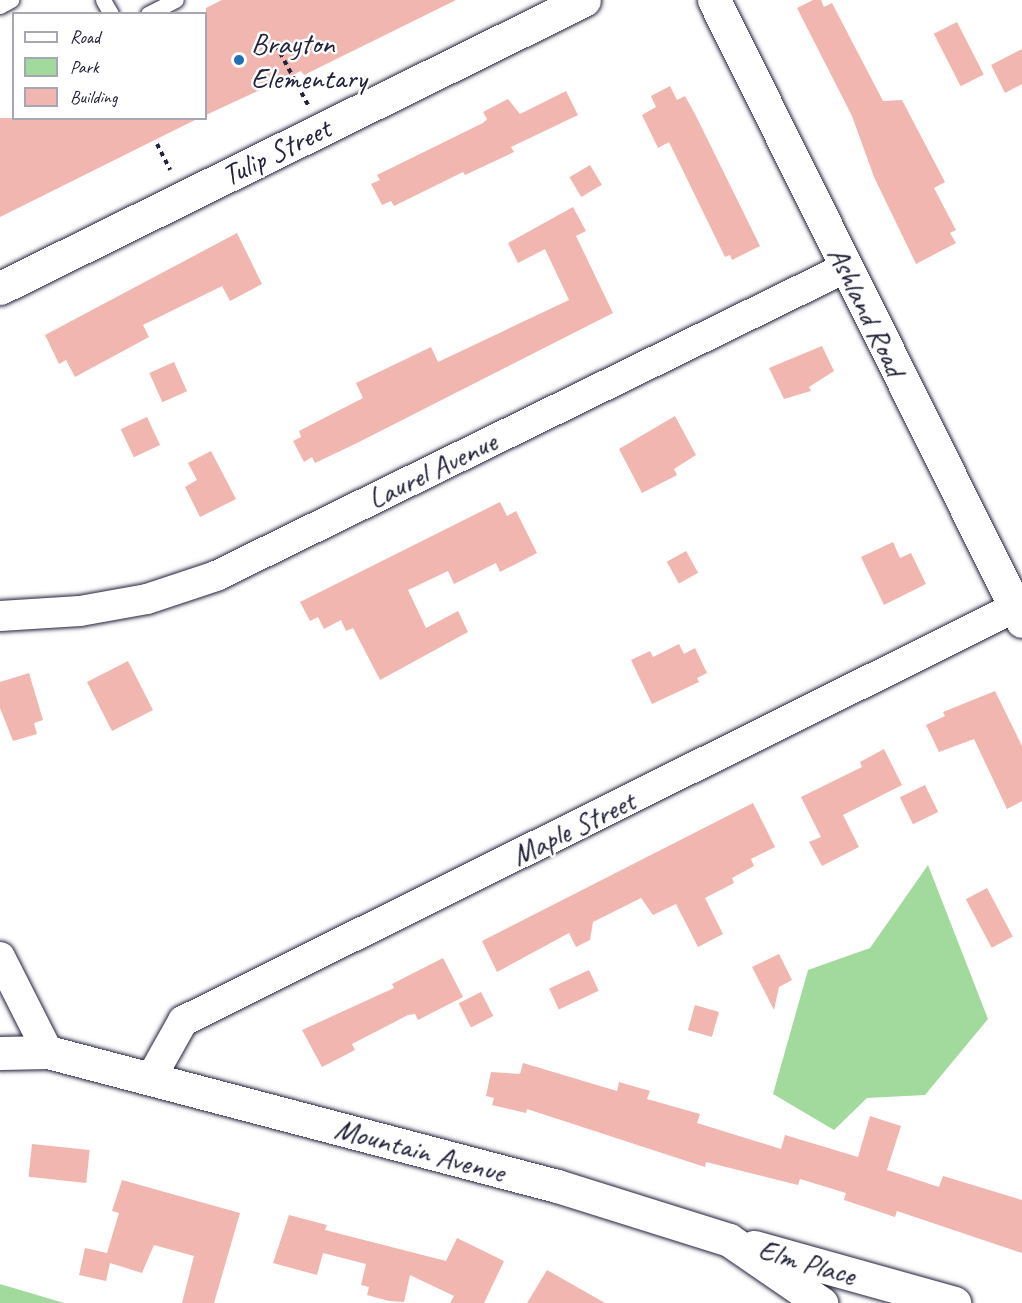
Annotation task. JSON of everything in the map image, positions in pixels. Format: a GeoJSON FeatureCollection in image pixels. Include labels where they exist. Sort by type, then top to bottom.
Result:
{"type":"FeatureCollection","features":[{"type":"Feature","properties":{"kind":"street","name":"Tulip Street"},"geometry":{"type":"LineString","coordinates":[[0,288],[584,0]]}},
{"type":"Feature","properties":{"kind":"street","name":"Ashland Road"},"geometry":{"type":"LineString","coordinates":[[714,0],[845,268],[1020,611]]}},
{"type":"Feature","properties":{"kind":"street","name":"Laurel Avenue"},"geometry":{"type":"LineString","coordinates":[[0,616],[80,611],[136,601],[216,576],[845,268]]}},
{"type":"Feature","properties":{"kind":"street","name":"Maple Street"},"geometry":{"type":"LineString","coordinates":[[150,1078],[183,1021],[1020,611]]}},
{"type":"Feature","properties":{"kind":"street"},"geometry":{"type":"LineString","coordinates":[[0,957],[48,1052]]}},
{"type":"Feature","properties":{"kind":"street","name":"Mountain Avenue"},"geometry":{"type":"LineString","coordinates":[[0,1053],[48,1052],[558,1186],[729,1240],[821,1303]]}},
{"type":"Feature","properties":{"kind":"street","name":"Elm Place"},"geometry":{"type":"LineString","coordinates":[[729,1240],[954,1303]]}},
{"type":"Feature","properties":{"kind":"lane"},"geometry":{"type":"LineString","coordinates":[[0,6],[11,0]]}},
{"type":"Feature","properties":{"kind":"lane"},"geometry":{"type":"LineString","coordinates":[[152,12],[176,0]]}},
{"type":"Feature","properties":{"kind":"path"},"geometry":{"type":"LineString","coordinates":[[276,45],[309,107]]}},
{"type":"Feature","properties":{"kind":"path"},"geometry":{"type":"LineString","coordinates":[[157,144],[172,175]]}},
{"type":"Feature","properties":{"kind":"green space"},"geometry":{"type":"Polygon","coordinates":[[[928,865],[988,1019],[925,1095],[867,1098],[834,1130],[773,1094],[808,970],[870,948],[928,865]]]}},
{"type":"Feature","properties":{"kind":"green space"},"geometry":{"type":"Polygon","coordinates":[[[0,1284],[64,1303],[0,1303],[0,1284]]]}},
{"type":"Feature","properties":{"kind":"building","name":"Brayton Elementary"},"geometry":{"type":"Polygon","coordinates":[[[222,0],[456,0],[304,75],[301,71],[207,115],[206,8],[222,0]]]}},
{"type":"Feature","properties":{"kind":"building"},"geometry":{"type":"Polygon","coordinates":[[[813,0],[821,0],[824,7],[832,3],[883,101],[902,100],[945,182],[934,188],[956,230],[950,233],[956,243],[916,264],[874,177],[852,116],[797,8],[813,0]]]}},
{"type":"Feature","properties":{"kind":"building"},"geometry":{"type":"Polygon","coordinates":[[[957,22],[984,75],[961,86],[934,34],[957,22]]]}},
{"type":"Feature","properties":{"kind":"building"},"geometry":{"type":"Polygon","coordinates":[[[1022,49],[1022,84],[1005,93],[991,65],[1022,49]]]}},
{"type":"Feature","properties":{"kind":"building"},"geometry":{"type":"Polygon","coordinates":[[[670,86],[677,100],[685,96],[760,246],[732,260],[730,255],[725,257],[669,142],[658,148],[642,115],[656,107],[651,96],[670,86]]]}},
{"type":"Feature","properties":{"kind":"building"},"geometry":{"type":"Polygon","coordinates":[[[566,91],[578,115],[511,147],[514,152],[465,175],[463,172],[394,206],[391,201],[382,205],[371,184],[380,180],[377,175],[483,123],[487,119],[483,112],[508,99],[520,114],[566,91]]]}},
{"type":"Feature","properties":{"kind":"building","name":"Brayton Elementary"},"geometry":{"type":"Polygon","coordinates":[[[0,118],[12,118],[12,120],[195,120],[0,217],[0,118]]]}},
{"type":"Feature","properties":{"kind":"building"},"geometry":{"type":"Polygon","coordinates":[[[590,165],[602,185],[581,197],[569,177],[590,165]]]}},
{"type":"Feature","properties":{"kind":"building"},"geometry":{"type":"Polygon","coordinates":[[[573,207],[586,231],[576,236],[613,313],[357,443],[315,463],[312,457],[304,462],[293,441],[301,437],[299,431],[363,398],[356,383],[431,347],[438,362],[569,300],[545,249],[518,263],[508,243],[573,207]]]}},
{"type":"Feature","properties":{"kind":"building"},"geometry":{"type":"Polygon","coordinates":[[[237,233],[262,284],[230,301],[222,286],[143,325],[149,337],[75,377],[66,360],[59,364],[45,335],[237,233]]]}},
{"type":"Feature","properties":{"kind":"building"},"geometry":{"type":"Polygon","coordinates":[[[822,346],[834,371],[809,387],[811,391],[784,399],[769,368],[822,346]]]}},
{"type":"Feature","properties":{"kind":"building"},"geometry":{"type":"Polygon","coordinates":[[[174,362],[187,391],[162,402],[149,373],[174,362]]]}},
{"type":"Feature","properties":{"kind":"building"},"geometry":{"type":"Polygon","coordinates":[[[675,416],[696,455],[674,469],[677,475],[642,493],[619,449],[675,416]]]}},
{"type":"Feature","properties":{"kind":"building"},"geometry":{"type":"Polygon","coordinates":[[[147,417],[160,445],[134,457],[121,429],[147,417]]]}},
{"type":"Feature","properties":{"kind":"building"},"geometry":{"type":"Polygon","coordinates":[[[211,451],[236,499],[200,517],[185,487],[197,480],[188,463],[211,451]]]}},
{"type":"Feature","properties":{"kind":"building"},"geometry":{"type":"Polygon","coordinates":[[[500,502],[507,516],[516,511],[537,553],[500,572],[496,563],[454,584],[448,571],[408,590],[426,628],[458,611],[468,632],[380,680],[353,628],[346,631],[341,620],[324,629],[318,617],[310,621],[300,602],[500,502]]]}},
{"type":"Feature","properties":{"kind":"building"},"geometry":{"type":"Polygon","coordinates":[[[893,542],[900,558],[911,553],[926,584],[884,605],[861,557],[893,542]]]}},
{"type":"Feature","properties":{"kind":"building"},"geometry":{"type":"Polygon","coordinates":[[[686,551],[698,573],[679,584],[667,562],[686,551]]]}},
{"type":"Feature","properties":{"kind":"building"},"geometry":{"type":"Polygon","coordinates":[[[679,644],[684,654],[695,648],[707,673],[697,678],[699,682],[652,704],[631,660],[650,651],[653,657],[679,644]]]}},
{"type":"Feature","properties":{"kind":"building"},"geometry":{"type":"Polygon","coordinates":[[[128,661],[153,710],[112,731],[87,682],[128,661]]]}},
{"type":"Feature","properties":{"kind":"building"},"geometry":{"type":"Polygon","coordinates":[[[29,673],[43,720],[34,723],[37,734],[13,741],[0,708],[0,682],[29,673]]]}},
{"type":"Feature","properties":{"kind":"building"},"geometry":{"type":"Polygon","coordinates":[[[995,691],[1022,746],[1022,801],[1007,809],[974,739],[939,752],[926,725],[945,716],[943,712],[995,691]]]}},
{"type":"Feature","properties":{"kind":"building"},"geometry":{"type":"Polygon","coordinates":[[[884,749],[902,785],[843,815],[859,847],[822,866],[809,842],[821,837],[801,797],[862,767],[860,762],[884,749]]]}},
{"type":"Feature","properties":{"kind":"building"},"geometry":{"type":"Polygon","coordinates":[[[925,785],[938,812],[913,824],[900,797],[925,785]]]}},
{"type":"Feature","properties":{"kind":"building"},"geometry":{"type":"Polygon","coordinates":[[[753,803],[775,847],[751,859],[754,866],[732,878],[734,883],[705,898],[723,934],[698,947],[676,904],[653,915],[641,898],[593,922],[590,940],[576,947],[569,933],[497,972],[482,941],[753,803]]]}},
{"type":"Feature","properties":{"kind":"building"},"geometry":{"type":"Polygon","coordinates":[[[987,888],[1013,937],[992,948],[966,899],[987,888]]]}},
{"type":"Feature","properties":{"kind":"building"},"geometry":{"type":"Polygon","coordinates":[[[779,954],[792,980],[779,987],[774,1010],[752,967],[779,954]]]}},
{"type":"Feature","properties":{"kind":"building"},"geometry":{"type":"Polygon","coordinates":[[[443,958],[463,997],[418,1020],[415,1014],[408,1015],[352,1044],[355,1050],[322,1067],[302,1030],[394,988],[392,984],[443,958]]]}},
{"type":"Feature","properties":{"kind":"building"},"geometry":{"type":"Polygon","coordinates":[[[589,970],[599,991],[559,1009],[549,989],[589,970]]]}},
{"type":"Feature","properties":{"kind":"building"},"geometry":{"type":"Polygon","coordinates":[[[481,992],[493,1016],[471,1027],[459,1003],[481,992]]]}},
{"type":"Feature","properties":{"kind":"building"},"geometry":{"type":"Polygon","coordinates":[[[695,1005],[719,1012],[712,1037],[688,1030],[695,1005]]]}},
{"type":"Feature","properties":{"kind":"building"},"geometry":{"type":"Polygon","coordinates":[[[523,1063],[617,1091],[619,1082],[650,1091],[647,1099],[700,1114],[697,1123],[781,1149],[785,1135],[858,1157],[870,1116],[901,1126],[887,1170],[939,1187],[943,1176],[1022,1200],[1022,1253],[897,1211],[895,1217],[844,1200],[846,1193],[800,1179],[798,1185],[706,1162],[705,1167],[527,1109],[526,1113],[492,1105],[494,1098],[486,1096],[491,1072],[520,1074],[523,1063]]]}},
{"type":"Feature","properties":{"kind":"building"},"geometry":{"type":"Polygon","coordinates":[[[32,1144],[90,1150],[86,1183],[29,1177],[32,1144]]]}},
{"type":"Feature","properties":{"kind":"building"},"geometry":{"type":"Polygon","coordinates":[[[122,1180],[240,1213],[214,1303],[182,1303],[194,1256],[154,1245],[142,1273],[110,1263],[106,1281],[79,1275],[85,1248],[107,1253],[119,1213],[112,1211],[122,1180]]]}},
{"type":"Feature","properties":{"kind":"building"},"geometry":{"type":"Polygon","coordinates":[[[289,1215],[327,1225],[325,1230],[446,1261],[457,1238],[504,1261],[484,1303],[450,1303],[454,1296],[410,1275],[404,1302],[389,1301],[367,1295],[369,1287],[361,1285],[366,1264],[323,1253],[317,1275],[273,1263],[289,1215]]]}},
{"type":"Feature","properties":{"kind":"building"},"geometry":{"type":"Polygon","coordinates":[[[547,1270],[605,1303],[527,1303],[547,1270]]]}},
{"type":"Feature","properties":{"kind":"place","name":"Brayton Elementary"},"geometry":{"type":"Point","coordinates":[239,60]}}]}
